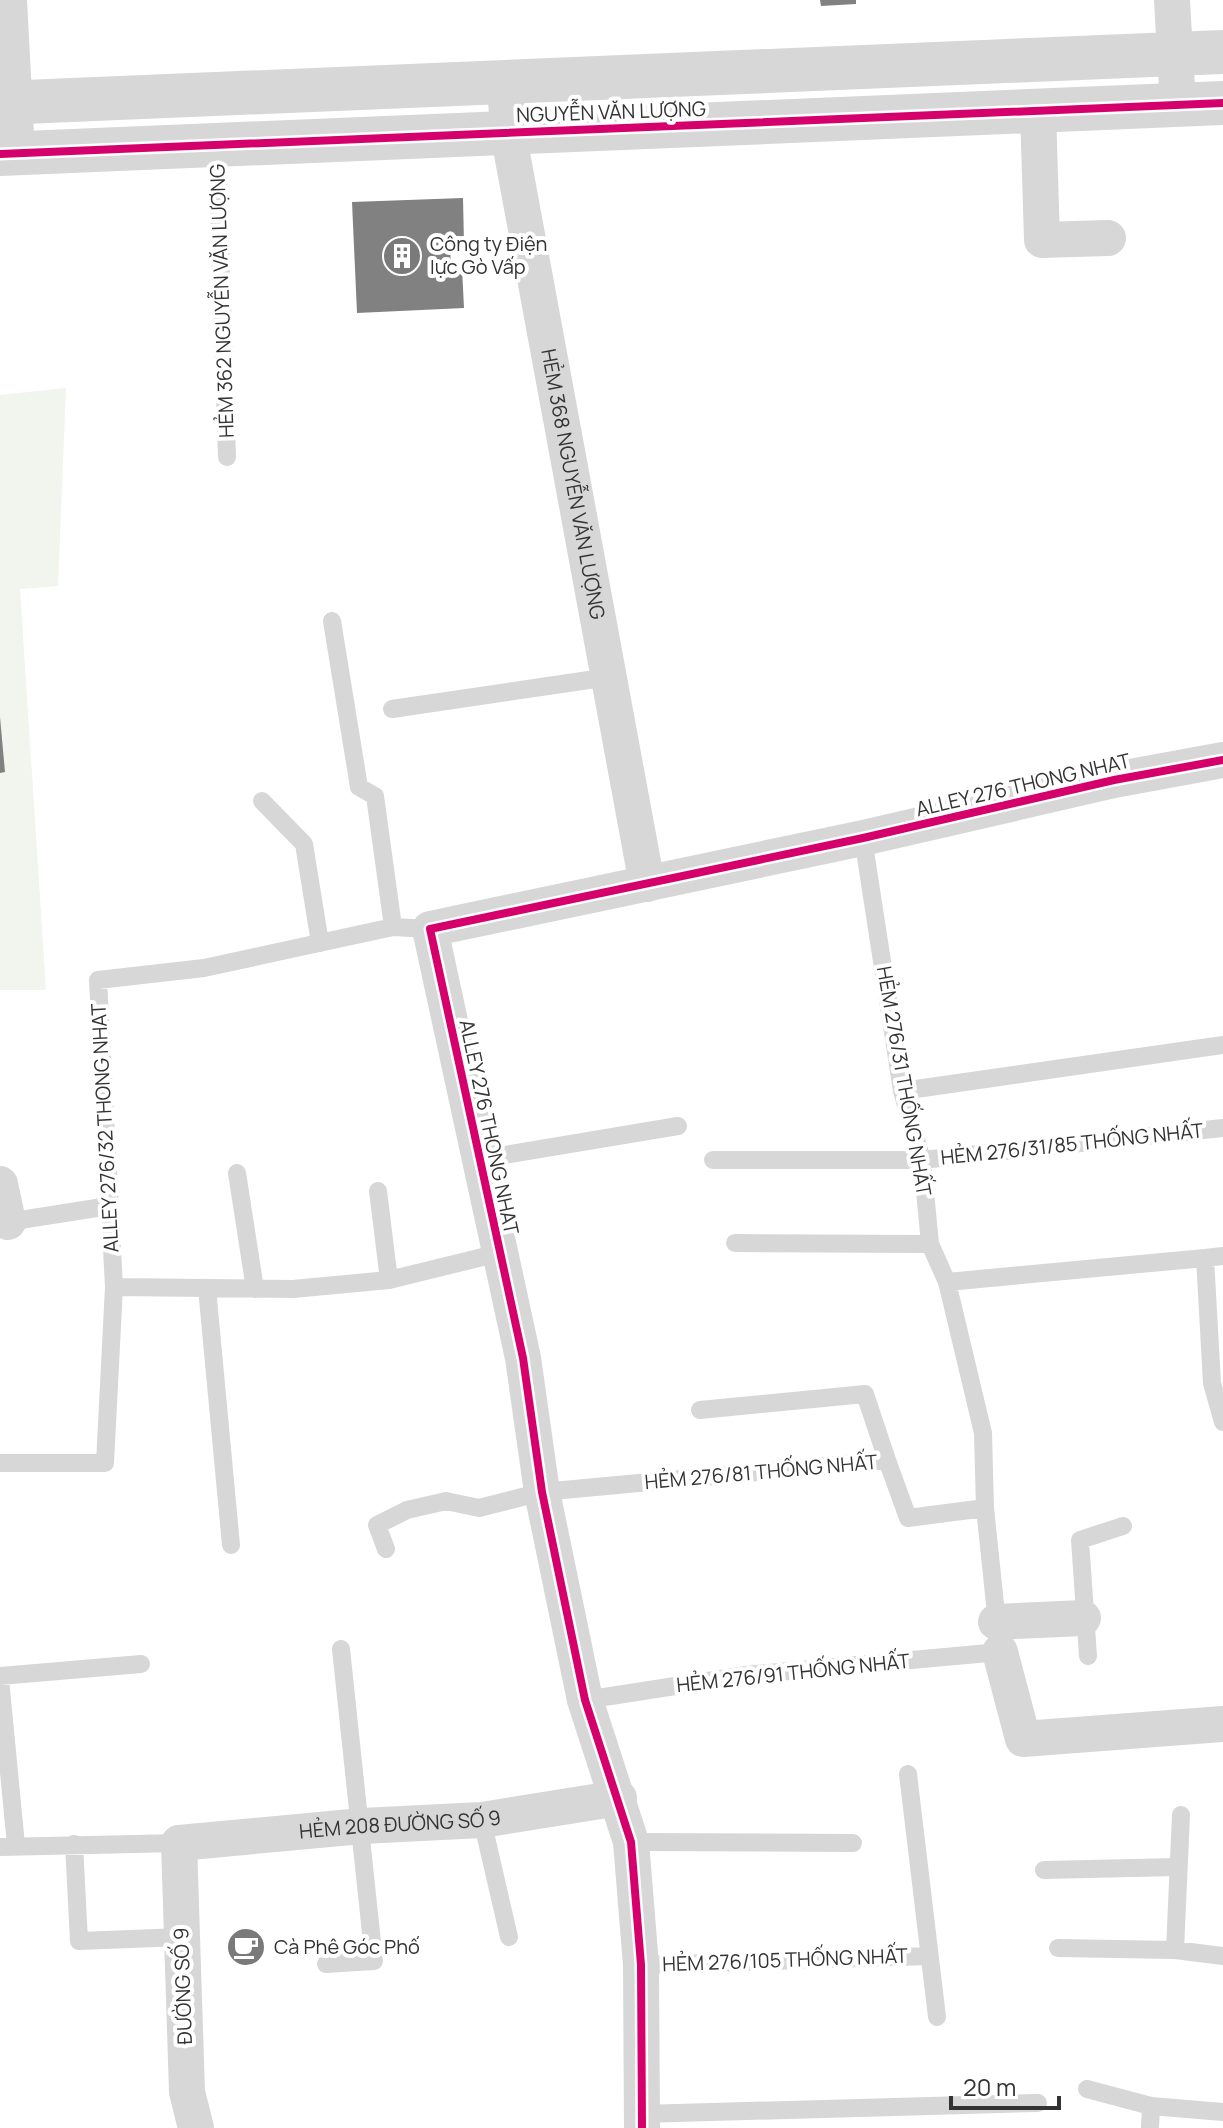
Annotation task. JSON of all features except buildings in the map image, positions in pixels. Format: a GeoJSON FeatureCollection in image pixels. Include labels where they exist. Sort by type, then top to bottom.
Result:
{"type":"FeatureCollection","features":[{"type":"Feature","properties":{"kind":"street"},"geometry":{"type":"LineString","coordinates":[[9,0],[9,154]]}},
{"type":"Feature","properties":{"kind":"street"},"geometry":{"type":"LineString","coordinates":[[1172,0],[1178,105]]}},
{"type":"Feature","properties":{"kind":"street","name":"NGUYỄN VĂN LƯỢNG"},"geometry":{"type":"LineString","coordinates":[[8,103],[1223,52]]}},
{"type":"Feature","properties":{"kind":"street","name":"HẺM 368 NGUYỄN VĂN LƯỢNG"},"geometry":{"type":"LineString","coordinates":[[505,82],[508,132],[647,884]]}},
{"type":"Feature","properties":{"kind":"street","name":"NGUYỄN VĂN LƯỢNG"},"geometry":{"type":"LineString","coordinates":[[9,154],[1223,103]]}},
{"type":"Feature","properties":{"kind":"street"},"geometry":{"type":"LineString","coordinates":[[1038,111],[1042,240],[1108,238]]}},
{"type":"Feature","properties":{"kind":"street","name":"ALLEY 276 THONG NHAT"},"geometry":{"type":"LineString","coordinates":[[641,2121],[641,1965],[631,1842],[585,1700],[542,1492],[523,1358],[430,929],[863,838],[1114,780],[1223,760]]}},
{"type":"Feature","properties":{"kind":"street"},"geometry":{"type":"LineString","coordinates":[[0,1184],[4,1223]]}},
{"type":"Feature","properties":{"kind":"street"},"geometry":{"type":"LineString","coordinates":[[1083,1618],[998,1637],[1023,1739],[1223,1724]]}},
{"type":"Feature","properties":{"kind":"street","name":"HẺM 208 ĐƯỜNG SỐ 9"},"geometry":{"type":"LineString","coordinates":[[179,1843],[362,1826],[482,1820],[619,1798]]}},
{"type":"Feature","properties":{"kind":"street","name":"ĐƯỜNG SỐ 9"},"geometry":{"type":"LineString","coordinates":[[179,1843],[187,2092],[196,2128]]}},
{"type":"Feature","properties":{"kind":"lane","name":"HẺM 362 NGUYỄN VĂN LƯỢNG"},"geometry":{"type":"LineString","coordinates":[[217,145],[227,457]]}},
{"type":"Feature","properties":{"kind":"lane"},"geometry":{"type":"LineString","coordinates":[[332,621],[359,787],[375,796],[393,927]]}},
{"type":"Feature","properties":{"kind":"lane"},"geometry":{"type":"LineString","coordinates":[[392,709],[609,677]]}},
{"type":"Feature","properties":{"kind":"lane"},"geometry":{"type":"LineString","coordinates":[[262,801],[304,844],[320,943]]}},
{"type":"Feature","properties":{"kind":"lane","name":"HẺM 276/31 THỐNG NHẤT"},"geometry":{"type":"LineString","coordinates":[[863,838],[902,1091],[922,1160],[930,1244],[947,1282],[983,1433],[985,1508],[998,1637]]}},
{"type":"Feature","properties":{"kind":"lane","name":"ALLEY 276/32 THONG NHAT"},"geometry":{"type":"LineString","coordinates":[[0,1463],[105,1463],[114,1287],[98,980],[204,968],[393,927],[430,929]]}},
{"type":"Feature","properties":{"kind":"lane"},"geometry":{"type":"LineString","coordinates":[[902,1091],[1223,1045]]}},
{"type":"Feature","properties":{"kind":"lane"},"geometry":{"type":"LineString","coordinates":[[481,1159],[678,1126]]}},
{"type":"Feature","properties":{"kind":"lane","name":"HẺM 276/31/85 THỐNG NHẤT"},"geometry":{"type":"LineString","coordinates":[[713,1160],[922,1160],[1223,1128]]}},
{"type":"Feature","properties":{"kind":"lane"},"geometry":{"type":"LineString","coordinates":[[237,1173],[255,1289]]}},
{"type":"Feature","properties":{"kind":"lane"},"geometry":{"type":"LineString","coordinates":[[378,1191],[389,1280]]}},
{"type":"Feature","properties":{"kind":"lane"},"geometry":{"type":"LineString","coordinates":[[4,1223],[109,1206]]}},
{"type":"Feature","properties":{"kind":"lane"},"geometry":{"type":"LineString","coordinates":[[735,1243],[930,1244]]}},
{"type":"Feature","properties":{"kind":"lane"},"geometry":{"type":"LineString","coordinates":[[114,1287],[293,1289],[389,1280],[499,1253]]}},
{"type":"Feature","properties":{"kind":"lane"},"geometry":{"type":"LineString","coordinates":[[947,1282],[1214,1257],[1212,1383],[1223,1422]]}},
{"type":"Feature","properties":{"kind":"lane"},"geometry":{"type":"LineString","coordinates":[[207,1288],[231,1545]]}},
{"type":"Feature","properties":{"kind":"lane","name":"HẺM 276/81 THỐNG NHẤT"},"geometry":{"type":"LineString","coordinates":[[386,1549],[377,1525],[407,1510],[446,1501],[479,1508],[542,1492],[887,1460],[865,1394],[700,1410]]}},
{"type":"Feature","properties":{"kind":"lane"},"geometry":{"type":"LineString","coordinates":[[887,1460],[908,1518],[985,1508]]}},
{"type":"Feature","properties":{"kind":"lane"},"geometry":{"type":"LineString","coordinates":[[1088,1656],[1080,1540],[1123,1526]]}},
{"type":"Feature","properties":{"kind":"lane","name":"HẺM 276/91 THỐNG NHẤT"},"geometry":{"type":"LineString","coordinates":[[585,1700],[998,1637]]}},
{"type":"Feature","properties":{"kind":"lane"},"geometry":{"type":"LineString","coordinates":[[326,1964],[374,1961],[341,1649]]}},
{"type":"Feature","properties":{"kind":"lane"},"geometry":{"type":"LineString","coordinates":[[141,1664],[0,1678],[8,1846],[179,1843]]}},
{"type":"Feature","properties":{"kind":"lane","name":"HẺM 276/105 THỐNG NHẤT"},"geometry":{"type":"LineString","coordinates":[[908,1774],[937,2017]]}},
{"type":"Feature","properties":{"kind":"lane"},"geometry":{"type":"LineString","coordinates":[[1175,1950],[1181,1815]]}},
{"type":"Feature","properties":{"kind":"lane"},"geometry":{"type":"LineString","coordinates":[[482,1820],[509,1937]]}},
{"type":"Feature","properties":{"kind":"lane"},"geometry":{"type":"LineString","coordinates":[[631,1842],[853,1843]]}},
{"type":"Feature","properties":{"kind":"lane"},"geometry":{"type":"LineString","coordinates":[[74,1844],[79,1941],[182,1937]]}},
{"type":"Feature","properties":{"kind":"lane"},"geometry":{"type":"LineString","coordinates":[[1044,1870],[1178,1867]]}},
{"type":"Feature","properties":{"kind":"lane"},"geometry":{"type":"LineString","coordinates":[[1058,1948],[1175,1950],[1223,1956]]}},
{"type":"Feature","properties":{"kind":"lane","name":"HẺM 276/105 THỐNG NHẤT"},"geometry":{"type":"LineString","coordinates":[[641,1965],[929,1956]]}},
{"type":"Feature","properties":{"kind":"lane"},"geometry":{"type":"LineString","coordinates":[[1087,2089],[1151,2106],[1223,2112]]}},
{"type":"Feature","properties":{"kind":"lane"},"geometry":{"type":"LineString","coordinates":[[641,2121],[1038,2103]]}},
{"type":"Feature","properties":{"kind":"lane"},"geometry":{"type":"LineString","coordinates":[[1150,2128],[1151,2106]]}},
{"type":"Feature","properties":{"kind":"shaded area"},"geometry":{"type":"Polygon","coordinates":[[[66,388],[58,586],[20,589],[46,990],[0,990],[0,395],[66,388]]]}},
{"type":"Feature","properties":{"kind":"cycle path"},"geometry":{"type":"LineString","coordinates":[[0,154],[1223,103]]}},
{"type":"Feature","properties":{"kind":"cycle path"},"geometry":{"type":"LineString","coordinates":[[642,2128],[641,1965],[631,1842],[585,1700],[542,1492],[523,1358],[430,929],[863,838],[1114,780],[1223,760]]}},
{"type":"Feature","properties":{"kind":"place","name":"Công ty Điện lực Gò Vấp"},"geometry":{"type":"Point","coordinates":[402,256]}},
{"type":"Feature","properties":{"kind":"place","name":"Cà Phê Góc Phố"},"geometry":{"type":"Point","coordinates":[246,1947]}}]}
